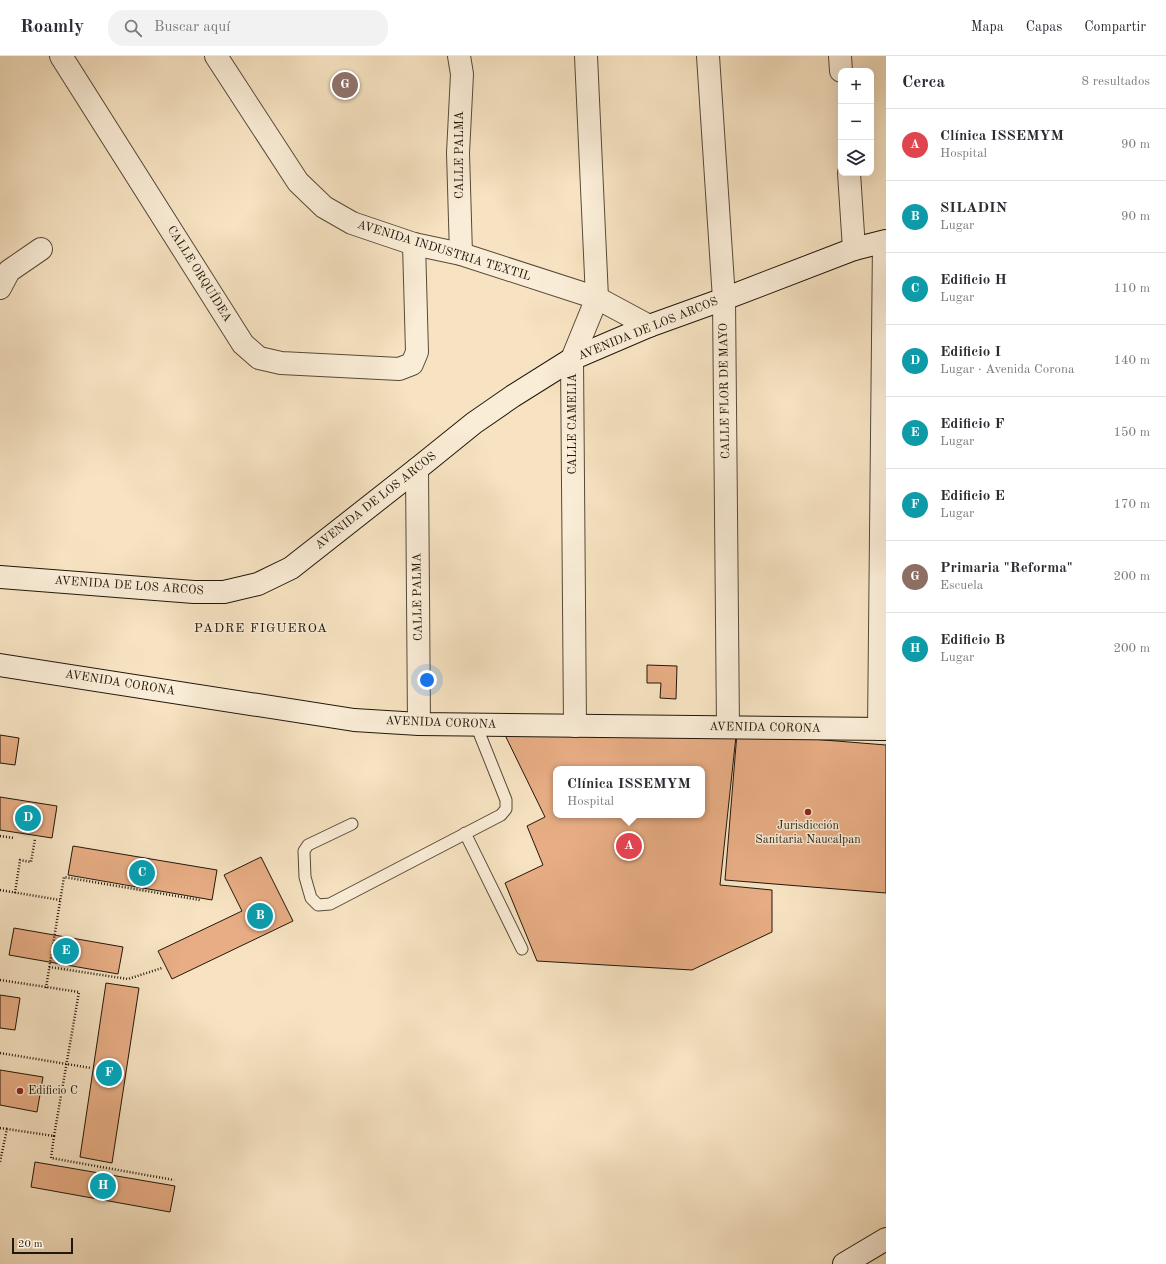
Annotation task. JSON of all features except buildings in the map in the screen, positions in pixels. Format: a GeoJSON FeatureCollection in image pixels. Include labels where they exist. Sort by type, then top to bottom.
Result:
{"type":"FeatureCollection","features":[{"type":"Feature","properties":{"kind":"street","name":"CALLE ORQUÍDEA"},"geometry":{"type":"LineString","coordinates":[[61,56],[243,344],[259,358],[281,363],[399,369],[412,364],[417,352],[414,244]]}},
{"type":"Feature","properties":{"kind":"street","name":"AVENIDA INDUSTRIA TEXTIL"},"geometry":{"type":"LineString","coordinates":[[216,56],[298,182],[324,207],[352,223],[414,244],[462,254],[597,298],[649,326]]}},
{"type":"Feature","properties":{"kind":"street","name":"CALLE PALMA"},"geometry":{"type":"LineString","coordinates":[[459,56],[462,74],[458,153],[462,254]]}},
{"type":"Feature","properties":{"kind":"street","name":"CALLE CAMELIA"},"geometry":{"type":"LineString","coordinates":[[575,726],[572,359],[597,298],[586,56]]}},
{"type":"Feature","properties":{"kind":"street","name":"CALLE FLOR DE MAYO"},"geometry":{"type":"LineString","coordinates":[[708,56],[724,299],[728,727]]}},
{"type":"Feature","properties":{"kind":"street"},"geometry":{"type":"LineString","coordinates":[[840,56],[841,68]]}},
{"type":"Feature","properties":{"kind":"street"},"geometry":{"type":"LineString","coordinates":[[848,176],[854,249]]}},
{"type":"Feature","properties":{"kind":"street","name":"AVENIDA DE LOS ARCOS"},"geometry":{"type":"LineString","coordinates":[[0,577],[194,592],[224,592],[258,584],[291,568],[417,470],[474,423],[513,396],[572,359],[649,326],[854,249],[885,242]]}},
{"type":"Feature","properties":{"kind":"street"},"geometry":{"type":"LineString","coordinates":[[883,729],[885,242]]}},
{"type":"Feature","properties":{"kind":"street"},"geometry":{"type":"LineString","coordinates":[[0,288],[9,271],[41,249]]}},
{"type":"Feature","properties":{"kind":"street","name":"CALLE PALMA"},"geometry":{"type":"LineString","coordinates":[[417,470],[419,724]]}},
{"type":"Feature","properties":{"kind":"street","name":"AVENIDA CORONA"},"geometry":{"type":"LineString","coordinates":[[0,665],[354,720],[419,724],[476,725],[883,729]]}},
{"type":"Feature","properties":{"kind":"street"},"geometry":{"type":"LineString","coordinates":[[844,1264],[886,1239]]}},
{"type":"Feature","properties":{"kind":"lane"},"geometry":{"type":"LineString","coordinates":[[352,824],[308,845],[304,851],[305,878],[312,898],[318,905],[330,904],[501,815],[506,809],[506,800],[476,725]]}},
{"type":"Feature","properties":{"kind":"lane"},"geometry":{"type":"LineString","coordinates":[[465,833],[522,949]]}},
{"type":"Feature","properties":{"kind":"path"},"geometry":{"type":"LineString","coordinates":[[0,836],[14,838]]}},
{"type":"Feature","properties":{"kind":"path"},"geometry":{"type":"LineString","coordinates":[[15,893],[20,860],[31,862],[35,839]]}},
{"type":"Feature","properties":{"kind":"path"},"geometry":{"type":"LineString","coordinates":[[46,988],[64,877],[200,900]]}},
{"type":"Feature","properties":{"kind":"path"},"geometry":{"type":"LineString","coordinates":[[0,890],[60,900]]}},
{"type":"Feature","properties":{"kind":"path"},"geometry":{"type":"LineString","coordinates":[[49,967],[128,979],[162,968]]}},
{"type":"Feature","properties":{"kind":"path"},"geometry":{"type":"LineString","coordinates":[[0,980],[79,992],[51,1158],[174,1180]]}},
{"type":"Feature","properties":{"kind":"path"},"geometry":{"type":"LineString","coordinates":[[0,1053],[91,1068]]}},
{"type":"Feature","properties":{"kind":"path"},"geometry":{"type":"LineString","coordinates":[[0,1128],[54,1136]]}},
{"type":"Feature","properties":{"kind":"path"},"geometry":{"type":"LineString","coordinates":[[0,1162],[7,1129]]}},
{"type":"Feature","properties":{"kind":"place","name":"Primaria \"Reforma\""},"geometry":{"type":"Point","coordinates":[345,85]}},
{"type":"Feature","properties":{"kind":"place","name":"Jurisdicción Sanitaria Naucalpan"},"geometry":{"type":"Point","coordinates":[808,812]}},
{"type":"Feature","properties":{"kind":"place","name":"Edificio I"},"geometry":{"type":"Point","coordinates":[28,818]}},
{"type":"Feature","properties":{"kind":"place","name":"Clínica ISSEMYM"},"geometry":{"type":"Point","coordinates":[629,846]}},
{"type":"Feature","properties":{"kind":"place","name":"Edificio H"},"geometry":{"type":"Point","coordinates":[142,873]}},
{"type":"Feature","properties":{"kind":"place","name":"SILADIN"},"geometry":{"type":"Point","coordinates":[260,916]}},
{"type":"Feature","properties":{"kind":"place","name":"Edificio F"},"geometry":{"type":"Point","coordinates":[66,951]}},
{"type":"Feature","properties":{"kind":"place","name":"Edificio E"},"geometry":{"type":"Point","coordinates":[109,1073]}},
{"type":"Feature","properties":{"kind":"place","name":"Edificio C"},"geometry":{"type":"Point","coordinates":[20,1091]}},
{"type":"Feature","properties":{"kind":"place","name":"Edificio B"},"geometry":{"type":"Point","coordinates":[103,1186]}},
{"type":"Feature","properties":{"kind":"district","name":"PADRE FIGUEROA"},"geometry":{"type":"Point","coordinates":[261,628]}}]}
